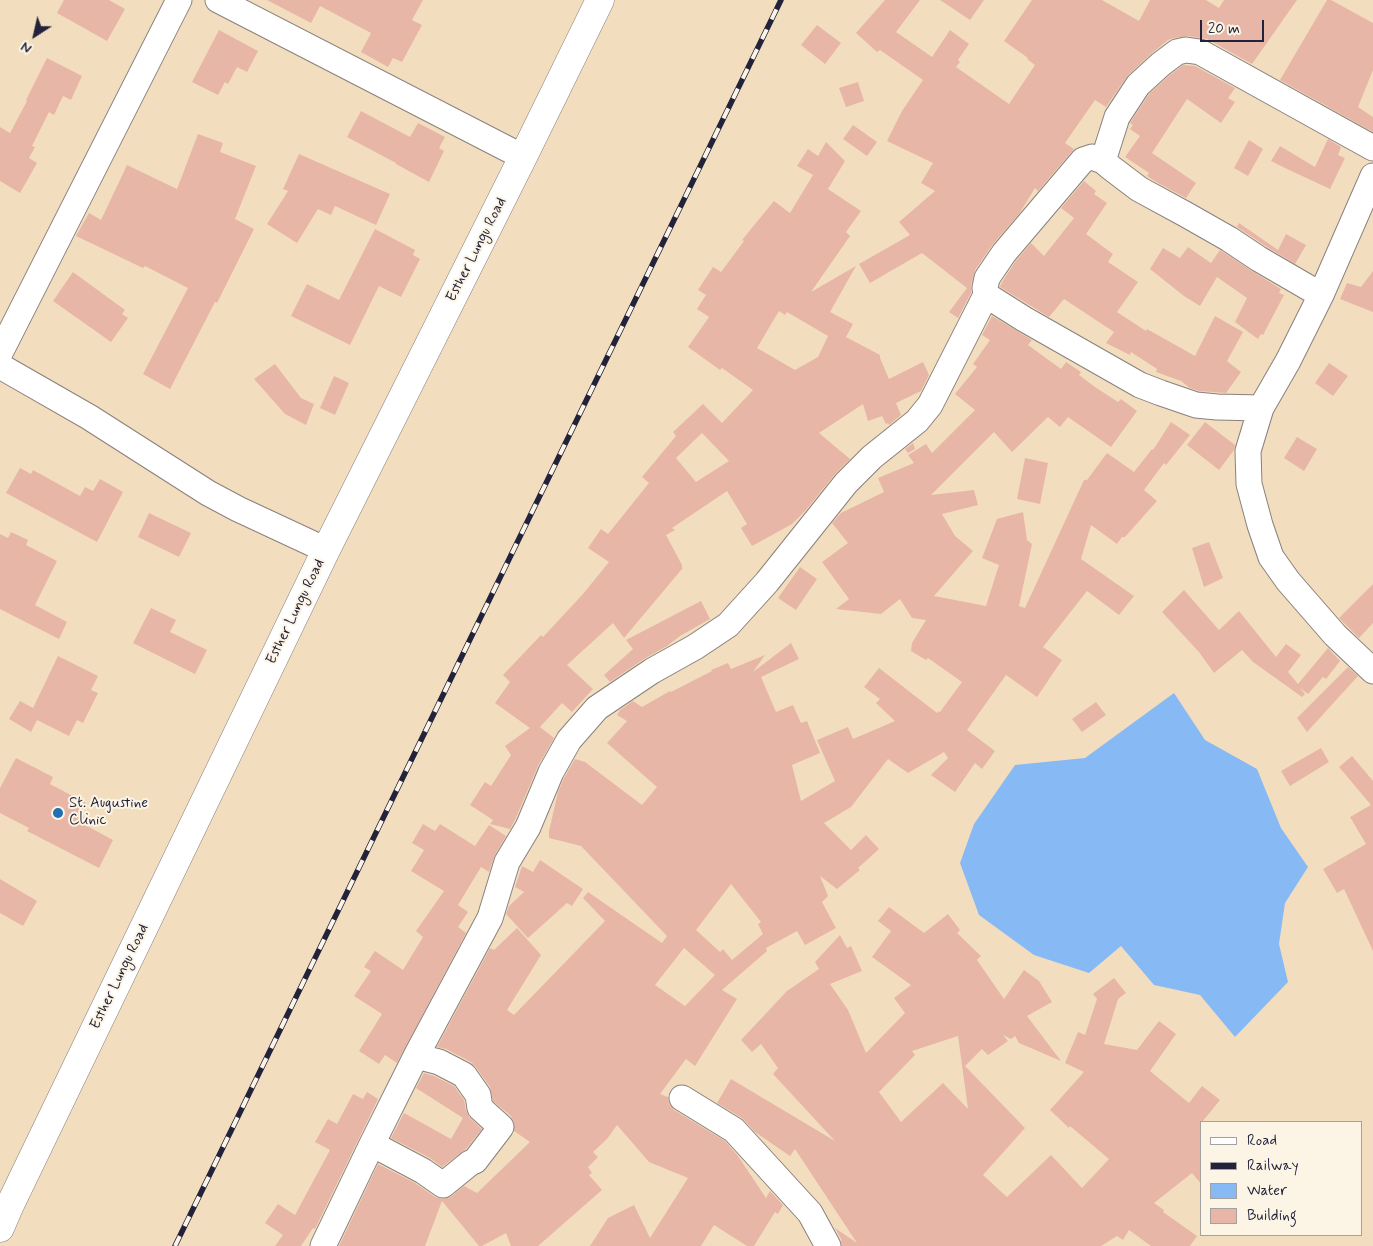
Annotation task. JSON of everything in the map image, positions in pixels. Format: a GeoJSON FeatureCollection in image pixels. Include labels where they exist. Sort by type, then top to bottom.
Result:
{"type":"FeatureCollection","features":[{"type":"Feature","properties":{"kind":"street"},"geometry":{"type":"LineString","coordinates":[[0,353],[180,0]]}},
{"type":"Feature","properties":{"kind":"street"},"geometry":{"type":"LineString","coordinates":[[218,0],[523,157]]}},
{"type":"Feature","properties":{"kind":"street","name":"Esther Lungu Road"},"geometry":{"type":"LineString","coordinates":[[0,1228],[326,550],[600,0]]}},
{"type":"Feature","properties":{"kind":"street"},"geometry":{"type":"LineString","coordinates":[[1103,161],[1116,117],[1138,85],[1176,52],[1186,50],[1200,52],[1373,148]]}},
{"type":"Feature","properties":{"kind":"street"},"geometry":{"type":"LineString","coordinates":[[323,1246],[416,1056],[490,918],[507,862],[528,827],[551,772],[569,740],[597,708],[652,671],[695,647],[728,625],[767,582],[846,483],[872,457],[918,421],[930,404],[986,295],[987,278],[1004,253],[1083,160],[1092,157],[1103,161],[1121,177],[1139,189],[1207,226],[1321,295]]}},
{"type":"Feature","properties":{"kind":"street"},"geometry":{"type":"LineString","coordinates":[[1370,190],[1321,295],[1288,361],[1261,408],[1248,451],[1249,484],[1271,557],[1288,581],[1335,635],[1373,671]]}},
{"type":"Feature","properties":{"kind":"street"},"geometry":{"type":"LineString","coordinates":[[986,295],[1032,324],[1140,385],[1196,405],[1261,408]]}},
{"type":"Feature","properties":{"kind":"street"},"geometry":{"type":"LineString","coordinates":[[0,366],[89,417],[238,509],[326,550]]}},
{"type":"Feature","properties":{"kind":"street"},"geometry":{"type":"LineString","coordinates":[[372,1144],[423,1171],[443,1185],[470,1162],[475,1161],[501,1126],[480,1108],[478,1094],[464,1075],[439,1062],[416,1056]]}},
{"type":"Feature","properties":{"kind":"street"},"geometry":{"type":"LineString","coordinates":[[682,1098],[734,1130],[810,1213],[828,1246]]}},
{"type":"Feature","properties":{"kind":"water"},"geometry":{"type":"Polygon","coordinates":[[[1174,693],[1205,740],[1257,769],[1281,828],[1308,867],[1285,903],[1279,944],[1288,982],[1235,1037],[1200,995],[1154,985],[1121,946],[1089,973],[1034,955],[979,915],[960,863],[974,824],[1015,765],[1085,758],[1174,693]]]}},
{"type":"Feature","properties":{"kind":"building"},"geometry":{"type":"Polygon","coordinates":[[[64,0],[109,0],[125,9],[107,41],[57,13],[64,0]]]}},
{"type":"Feature","properties":{"kind":"building"},"geometry":{"type":"Polygon","coordinates":[[[267,0],[423,0],[412,20],[422,25],[402,62],[393,58],[388,67],[361,52],[371,33],[320,6],[311,23],[267,0]]]}},
{"type":"Feature","properties":{"kind":"building"},"geometry":{"type":"Polygon","coordinates":[[[885,0],[920,0],[896,32],[932,57],[950,30],[969,44],[958,60],[960,62],[956,67],[1009,104],[1035,65],[1004,41],[1032,0],[1102,0],[1139,21],[1150,0],[1206,0],[1219,8],[1224,0],[1297,0],[1252,64],[1207,39],[1188,36],[1174,38],[1168,40],[1128,75],[1106,107],[1095,100],[1065,143],[1074,149],[1038,191],[1035,188],[1019,214],[993,244],[975,270],[971,293],[958,318],[949,312],[967,288],[922,253],[870,283],[859,264],[910,235],[899,222],[935,191],[921,183],[933,163],[887,141],[902,111],[923,80],[880,50],[877,52],[856,33],[885,0]]]}},
{"type":"Feature","properties":{"kind":"building"},"geometry":{"type":"Polygon","coordinates":[[[940,0],[984,0],[970,20],[940,0]]]}},
{"type":"Feature","properties":{"kind":"building"},"geometry":{"type":"Polygon","coordinates":[[[1327,0],[1331,0],[1373,23],[1373,70],[1358,107],[1373,117],[1373,132],[1280,80],[1327,0]]]}},
{"type":"Feature","properties":{"kind":"building"},"geometry":{"type":"Polygon","coordinates":[[[817,25],[841,43],[825,64],[801,45],[817,25]]]}},
{"type":"Feature","properties":{"kind":"building"},"geometry":{"type":"Polygon","coordinates":[[[219,30],[258,51],[247,72],[237,67],[228,84],[225,82],[218,95],[192,82],[219,30]]]}},
{"type":"Feature","properties":{"kind":"building"},"geometry":{"type":"Polygon","coordinates":[[[47,58],[82,76],[71,100],[63,96],[54,115],[49,112],[32,146],[35,147],[29,158],[37,163],[20,193],[0,181],[0,127],[10,133],[47,58]]]}},
{"type":"Feature","properties":{"kind":"building"},"geometry":{"type":"Polygon","coordinates":[[[1183,65],[1195,66],[1235,88],[1228,98],[1235,102],[1221,123],[1187,99],[1152,153],[1196,183],[1186,198],[1147,176],[1149,173],[1125,157],[1140,136],[1130,129],[1133,125],[1130,123],[1149,94],[1183,65]]]}},
{"type":"Feature","properties":{"kind":"building"},"geometry":{"type":"Polygon","coordinates":[[[858,82],[864,101],[846,107],[839,88],[858,82]]]}},
{"type":"Feature","properties":{"kind":"building"},"geometry":{"type":"Polygon","coordinates":[[[361,111],[410,137],[418,123],[445,137],[439,148],[444,151],[429,182],[347,137],[361,111]]]}},
{"type":"Feature","properties":{"kind":"building"},"geometry":{"type":"Polygon","coordinates":[[[853,125],[877,142],[867,156],[843,139],[853,125]]]}},
{"type":"Feature","properties":{"kind":"building"},"geometry":{"type":"Polygon","coordinates":[[[198,134],[223,143],[220,152],[256,166],[235,219],[254,229],[217,303],[215,302],[170,389],[143,374],[188,288],[145,266],[143,268],[76,236],[89,213],[101,220],[127,165],[177,189],[198,134]]]}},
{"type":"Feature","properties":{"kind":"building"},"geometry":{"type":"Polygon","coordinates":[[[1328,139],[1341,147],[1338,155],[1345,158],[1330,189],[1271,161],[1280,146],[1315,167],[1328,139]]]}},
{"type":"Feature","properties":{"kind":"building"},"geometry":{"type":"Polygon","coordinates":[[[1249,140],[1263,149],[1248,176],[1234,168],[1249,140]]]}},
{"type":"Feature","properties":{"kind":"building"},"geometry":{"type":"Polygon","coordinates":[[[826,142],[845,161],[828,189],[861,211],[846,232],[850,236],[811,292],[856,266],[830,312],[853,324],[846,337],[880,355],[889,379],[923,362],[929,375],[921,391],[896,403],[901,415],[889,425],[888,423],[886,424],[882,416],[868,421],[863,404],[819,433],[850,459],[792,524],[752,546],[741,528],[747,524],[727,491],[672,528],[675,530],[666,535],[682,565],[682,569],[624,638],[613,623],[567,665],[593,689],[572,712],[562,703],[540,727],[554,738],[538,766],[515,820],[510,829],[490,824],[493,820],[470,805],[485,782],[491,786],[511,755],[505,746],[530,728],[495,703],[510,682],[503,675],[541,635],[543,637],[583,594],[609,562],[588,548],[601,529],[608,534],[649,483],[642,477],[676,436],[673,432],[703,404],[722,423],[753,390],[722,368],[720,370],[688,347],[709,317],[697,309],[706,295],[698,290],[713,267],[721,272],[744,241],[742,240],[774,201],[790,213],[813,175],[797,166],[808,149],[818,156],[826,142]],[[779,311],[757,348],[795,370],[818,357],[828,336],[787,312],[785,315],[779,311]],[[702,433],[676,458],[696,482],[729,461],[702,433]]]}},
{"type":"Feature","properties":{"kind":"building"},"geometry":{"type":"Polygon","coordinates":[[[299,154],[390,194],[376,225],[335,206],[331,215],[318,209],[297,243],[267,224],[288,191],[283,189],[299,154]]]}},
{"type":"Feature","properties":{"kind":"building"},"geometry":{"type":"Polygon","coordinates":[[[1084,181],[1096,191],[1094,194],[1107,203],[1086,234],[1113,254],[1108,262],[1138,282],[1117,312],[1146,331],[1147,329],[1195,356],[1215,316],[1243,332],[1227,361],[1241,372],[1226,393],[1199,391],[1190,388],[1181,381],[1156,372],[1157,369],[1131,352],[1130,355],[1106,343],[1114,332],[1064,299],[1049,317],[1000,287],[1015,262],[1031,243],[1044,256],[1074,218],[1061,208],[1084,181]]]}},
{"type":"Feature","properties":{"kind":"building"},"geometry":{"type":"Polygon","coordinates":[[[1239,223],[1278,250],[1286,234],[1306,245],[1295,264],[1237,227],[1239,223]]]}},
{"type":"Feature","properties":{"kind":"building"},"geometry":{"type":"Polygon","coordinates":[[[375,229],[415,250],[413,255],[420,259],[401,297],[379,286],[350,345],[291,316],[307,284],[339,300],[375,229]]]}},
{"type":"Feature","properties":{"kind":"building"},"geometry":{"type":"Polygon","coordinates":[[[1188,247],[1211,263],[1220,250],[1281,289],[1279,293],[1284,295],[1263,335],[1261,334],[1258,339],[1235,322],[1247,298],[1217,277],[1200,306],[1150,269],[1163,248],[1180,258],[1188,247]]]}},
{"type":"Feature","properties":{"kind":"building"},"geometry":{"type":"Polygon","coordinates":[[[1373,271],[1373,312],[1340,299],[1347,283],[1361,287],[1373,271]]]}},
{"type":"Feature","properties":{"kind":"building"},"geometry":{"type":"Polygon","coordinates":[[[73,272],[125,310],[122,314],[128,318],[111,342],[53,301],[73,272]]]}},
{"type":"Feature","properties":{"kind":"building"},"geometry":{"type":"Polygon","coordinates":[[[992,316],[1032,340],[1028,345],[1061,369],[1066,362],[1081,372],[1079,375],[1095,387],[1118,402],[1121,399],[1137,411],[1111,447],[1068,417],[1060,427],[1048,417],[1012,452],[994,432],[931,495],[974,490],[978,505],[942,514],[955,536],[973,551],[934,596],[986,606],[999,565],[982,558],[997,519],[1023,512],[1027,540],[1032,544],[1019,606],[1025,608],[1084,480],[1087,480],[1107,453],[1134,472],[1153,450],[1171,422],[1190,435],[1166,465],[1164,463],[1144,490],[1157,501],[1125,537],[1122,537],[1117,544],[1091,525],[1081,559],[1134,596],[1119,615],[1087,591],[1043,647],[1062,660],[1037,697],[1006,675],[967,730],[995,751],[982,769],[975,763],[955,792],[931,775],[948,758],[944,752],[908,773],[888,759],[851,807],[824,823],[851,850],[866,835],[879,849],[858,868],[860,870],[837,889],[820,876],[828,896],[822,902],[836,928],[805,945],[797,931],[766,948],[767,951],[722,990],[737,999],[695,1066],[686,1059],[660,1094],[668,1097],[669,1104],[674,1110],[725,1141],[738,1156],[766,1198],[770,1191],[783,1205],[778,1214],[775,1212],[754,1246],[747,1246],[714,1225],[701,1246],[590,1246],[608,1218],[634,1205],[650,1238],[688,1178],[649,1162],[617,1125],[607,1139],[593,1152],[598,1157],[588,1167],[592,1173],[589,1175],[602,1190],[538,1246],[511,1246],[506,1233],[479,1246],[442,1201],[425,1246],[339,1246],[378,1164],[415,1183],[435,1197],[444,1199],[452,1196],[464,1186],[477,1193],[530,1142],[514,1131],[514,1122],[511,1116],[493,1101],[490,1087],[475,1066],[446,1049],[437,1047],[490,948],[494,950],[517,928],[541,955],[507,1010],[514,1015],[605,921],[583,898],[588,892],[662,943],[667,936],[581,846],[549,838],[558,792],[575,759],[585,762],[642,805],[657,787],[607,743],[627,721],[617,715],[620,710],[633,701],[642,707],[711,670],[728,663],[731,669],[765,655],[753,672],[791,643],[799,659],[761,677],[776,712],[793,705],[801,723],[807,721],[820,753],[792,765],[801,801],[835,781],[817,740],[848,727],[853,739],[895,721],[876,703],[880,699],[864,687],[879,668],[937,713],[940,712],[962,682],[928,658],[926,660],[911,651],[912,643],[926,620],[912,618],[900,599],[881,614],[836,609],[849,599],[822,562],[848,543],[832,523],[841,513],[884,492],[878,478],[914,463],[908,455],[926,444],[932,453],[975,410],[955,394],[977,367],[973,364],[990,340],[982,335],[992,316]],[[731,884],[696,930],[720,952],[723,949],[732,960],[763,934],[758,924],[761,922],[731,884]],[[684,948],[655,985],[685,1006],[715,975],[684,948]]]}},
{"type":"Feature","properties":{"kind":"building"},"geometry":{"type":"Polygon","coordinates":[[[1329,363],[1348,376],[1333,396],[1315,383],[1329,363]]]}},
{"type":"Feature","properties":{"kind":"building"},"geometry":{"type":"Polygon","coordinates":[[[275,364],[301,398],[314,404],[306,425],[285,414],[254,379],[275,364]]]}},
{"type":"Feature","properties":{"kind":"building"},"geometry":{"type":"Polygon","coordinates":[[[334,376],[349,383],[335,415],[320,408],[334,376]]]}},
{"type":"Feature","properties":{"kind":"building"},"geometry":{"type":"Polygon","coordinates":[[[1205,422],[1235,445],[1234,450],[1219,470],[1187,445],[1205,422]]]}},
{"type":"Feature","properties":{"kind":"building"},"geometry":{"type":"Polygon","coordinates":[[[1297,437],[1317,449],[1304,471],[1284,458],[1297,437]]]}},
{"type":"Feature","properties":{"kind":"building"},"geometry":{"type":"Polygon","coordinates":[[[913,443],[915,449],[908,453],[905,449],[913,443]]]}},
{"type":"Feature","properties":{"kind":"building"},"geometry":{"type":"Polygon","coordinates":[[[1025,458],[1048,463],[1040,504],[1017,499],[1025,458]]]}},
{"type":"Feature","properties":{"kind":"building"},"geometry":{"type":"Polygon","coordinates":[[[20,468],[31,474],[33,470],[80,496],[85,487],[93,491],[100,479],[123,492],[97,542],[6,493],[20,468]]]}},
{"type":"Feature","properties":{"kind":"building"},"geometry":{"type":"Polygon","coordinates":[[[149,513],[191,533],[179,557],[138,537],[149,513]]]}},
{"type":"Feature","properties":{"kind":"building"},"geometry":{"type":"Polygon","coordinates":[[[11,532],[28,540],[26,545],[57,561],[35,605],[67,622],[59,639],[0,609],[0,534],[8,538],[11,532]]]}},
{"type":"Feature","properties":{"kind":"building"},"geometry":{"type":"Polygon","coordinates":[[[1209,542],[1223,578],[1204,587],[1192,548],[1209,542]]]}},
{"type":"Feature","properties":{"kind":"building"},"geometry":{"type":"Polygon","coordinates":[[[800,567],[817,579],[796,610],[778,598],[800,567]]]}},
{"type":"Feature","properties":{"kind":"building"},"geometry":{"type":"Polygon","coordinates":[[[1373,584],[1373,623],[1359,638],[1339,618],[1373,584]]]}},
{"type":"Feature","properties":{"kind":"building"},"geometry":{"type":"Polygon","coordinates":[[[1184,590],[1219,630],[1239,611],[1276,657],[1286,644],[1301,655],[1288,672],[1298,684],[1328,648],[1340,661],[1326,679],[1323,677],[1308,694],[1300,688],[1305,694],[1302,697],[1253,662],[1242,650],[1214,673],[1199,652],[1162,612],[1184,590]]]}},
{"type":"Feature","properties":{"kind":"building"},"geometry":{"type":"Polygon","coordinates":[[[701,601],[710,619],[680,636],[610,682],[604,675],[633,649],[626,640],[701,601]]]}},
{"type":"Feature","properties":{"kind":"building"},"geometry":{"type":"Polygon","coordinates":[[[151,608],[176,620],[170,632],[207,650],[195,674],[133,643],[151,608]]]}},
{"type":"Feature","properties":{"kind":"building"},"geometry":{"type":"Polygon","coordinates":[[[58,656],[98,676],[91,690],[98,693],[83,723],[77,720],[69,736],[37,720],[31,732],[9,719],[20,701],[33,708],[58,656]]]}},
{"type":"Feature","properties":{"kind":"building"},"geometry":{"type":"Polygon","coordinates":[[[1348,667],[1358,676],[1307,732],[1297,718],[1348,667]]]}},
{"type":"Feature","properties":{"kind":"building"},"geometry":{"type":"Polygon","coordinates":[[[1096,702],[1106,715],[1082,732],[1072,719],[1096,702]]]}},
{"type":"Feature","properties":{"kind":"building"},"geometry":{"type":"Polygon","coordinates":[[[1321,748],[1329,762],[1290,786],[1281,771],[1321,748]]]}},
{"type":"Feature","properties":{"kind":"building"},"geometry":{"type":"Polygon","coordinates":[[[1352,756],[1373,781],[1373,951],[1344,889],[1337,893],[1323,869],[1366,844],[1350,817],[1371,805],[1339,767],[1352,756]]]}},
{"type":"Feature","properties":{"kind":"building","name":"St. Augustine Clinic"},"geometry":{"type":"Polygon","coordinates":[[[16,758],[53,777],[50,784],[86,803],[80,814],[90,820],[87,826],[113,840],[99,868],[27,831],[29,828],[0,813],[0,788],[16,758]]]}},
{"type":"Feature","properties":{"kind":"building"},"geometry":{"type":"Polygon","coordinates":[[[423,824],[435,831],[440,824],[475,846],[489,825],[506,836],[495,855],[489,872],[481,867],[458,905],[468,912],[458,927],[466,933],[397,1063],[385,1055],[379,1064],[359,1051],[382,1014],[354,996],[371,971],[364,967],[375,951],[403,970],[423,937],[416,931],[444,891],[411,871],[424,850],[412,843],[423,824]]]}},
{"type":"Feature","properties":{"kind":"building"},"geometry":{"type":"Polygon","coordinates":[[[540,860],[583,889],[572,906],[567,903],[528,938],[506,914],[509,906],[524,892],[515,887],[522,866],[533,872],[540,860]]]}},
{"type":"Feature","properties":{"kind":"building"},"geometry":{"type":"Polygon","coordinates":[[[0,879],[37,901],[23,926],[0,913],[0,879]]]}},
{"type":"Feature","properties":{"kind":"building"},"geometry":{"type":"Polygon","coordinates":[[[889,907],[924,933],[948,914],[960,930],[957,933],[981,956],[977,960],[1004,999],[1024,970],[1039,981],[1052,1002],[1027,1016],[1061,1061],[1019,1043],[1015,1036],[1011,1039],[1003,1035],[1008,1041],[988,1055],[982,1049],[965,1066],[1025,1128],[983,1175],[1007,1197],[1051,1155],[1082,1188],[1109,1159],[1070,1126],[1069,1128],[1050,1110],[1084,1072],[1065,1063],[1078,1032],[1085,1035],[1097,999],[1093,994],[1114,978],[1126,993],[1118,999],[1104,1044],[1137,1050],[1159,1021],[1176,1034],[1150,1071],[1189,1103],[1202,1086],[1220,1100],[1203,1121],[1200,1121],[1200,1183],[1192,1173],[1154,1203],[1164,1210],[1163,1212],[1197,1236],[1190,1246],[1151,1246],[1129,1230],[1123,1240],[1117,1236],[1101,1246],[842,1246],[841,1239],[835,1228],[857,1243],[795,1149],[790,1156],[755,1132],[742,1118],[717,1103],[731,1079],[835,1141],[773,1074],[778,1068],[761,1044],[752,1052],[741,1040],[787,991],[819,969],[815,962],[840,935],[847,948],[851,946],[862,971],[830,984],[848,1010],[866,1053],[905,1013],[894,998],[911,985],[872,957],[891,931],[878,921],[889,907]],[[958,1036],[912,1051],[915,1055],[879,1092],[901,1122],[943,1083],[968,1109],[958,1036]]]}},
{"type":"Feature","properties":{"kind":"building"},"geometry":{"type":"Polygon","coordinates":[[[424,1073],[454,1086],[464,1100],[470,1118],[482,1129],[466,1149],[442,1167],[430,1158],[391,1138],[404,1113],[451,1139],[463,1118],[416,1088],[424,1073]]]}},
{"type":"Feature","properties":{"kind":"building"},"geometry":{"type":"Polygon","coordinates":[[[367,1092],[378,1099],[315,1229],[313,1228],[301,1246],[275,1246],[283,1235],[265,1223],[278,1204],[295,1215],[330,1150],[315,1142],[328,1119],[337,1124],[353,1094],[363,1099],[367,1092]]]}},
{"type":"Feature","properties":{"kind":"railway"},"geometry":{"type":"LineString","coordinates":[[175,1246],[781,0]]}},
{"type":"Feature","properties":{"kind":"place","name":"St. Augustine Clinic"},"geometry":{"type":"Point","coordinates":[58,813]}}]}
